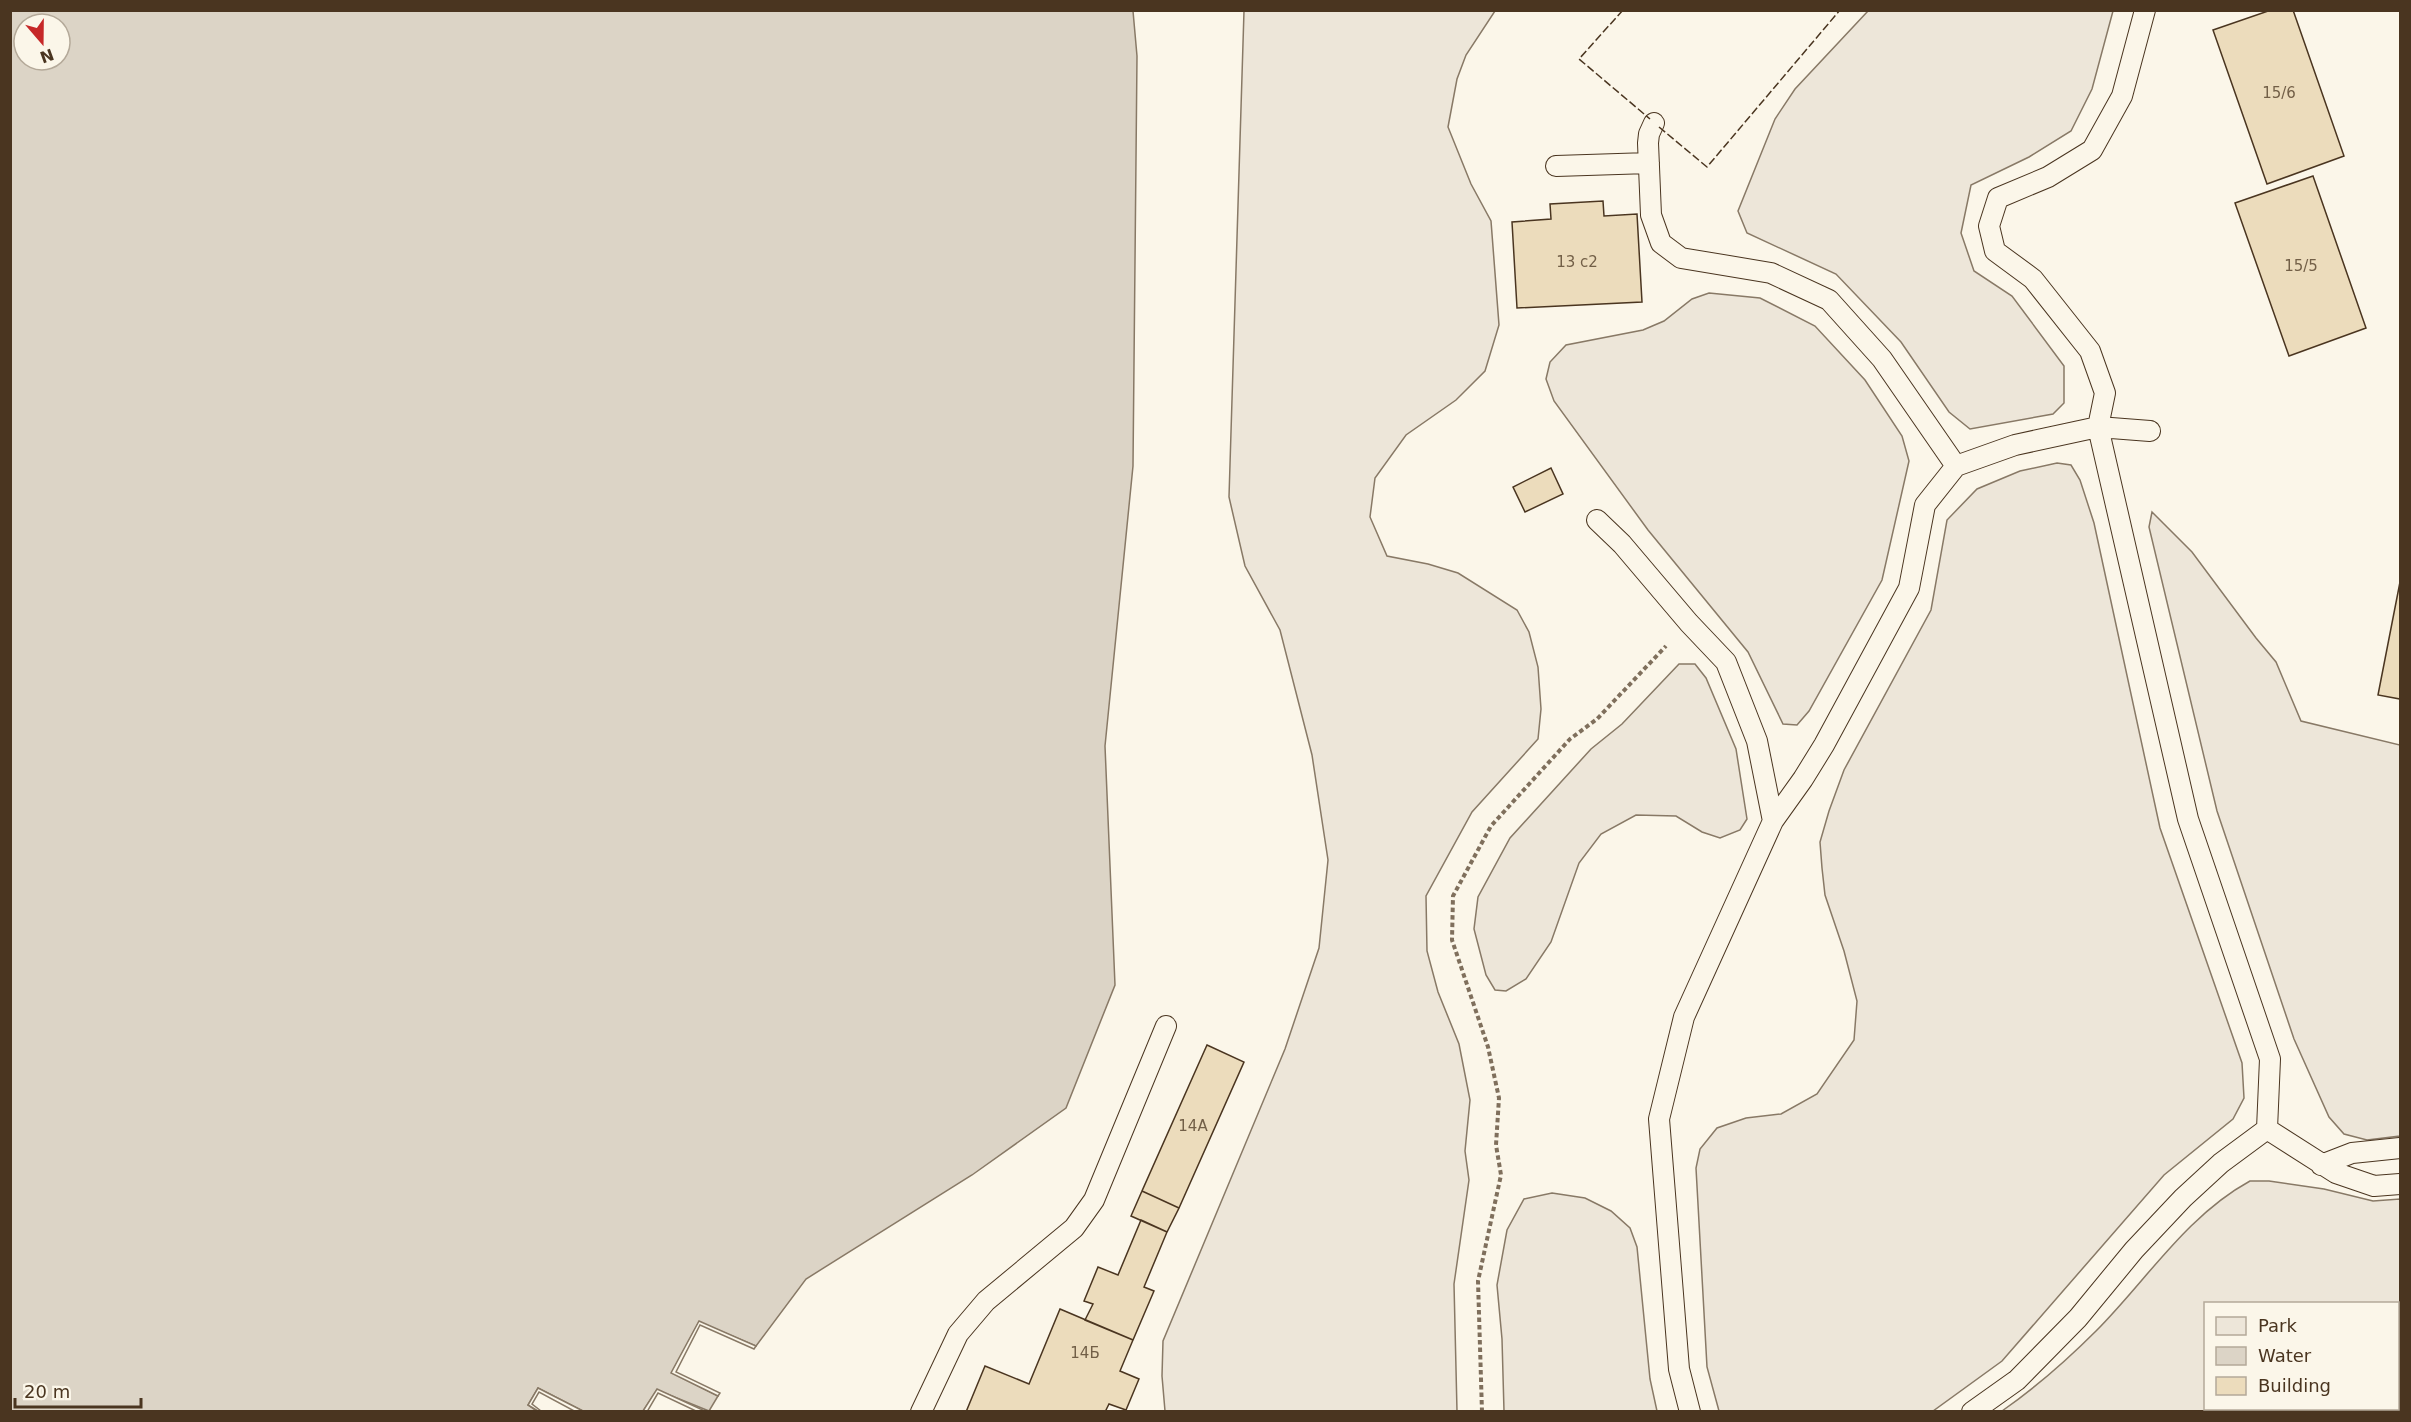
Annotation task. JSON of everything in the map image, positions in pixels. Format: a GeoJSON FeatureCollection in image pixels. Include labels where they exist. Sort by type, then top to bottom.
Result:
{"type":"FeatureCollection","features":[{"type":"Feature","properties":{"kind":"lane"},"geometry":{"type":"LineString","coordinates":[[2145,10],[2122,96],[2092,150],[2048,177],[1998,198],[1989,226],[1995,251],[2033,279],[2090,351],[2105,393],[2098,428],[2188,819],[2270,1059],[2267,1129]]}},
{"type":"Feature","properties":{"kind":"lane"},"geometry":{"type":"LineString","coordinates":[[1654,123],[1649,134],[1651,215],[1660,243],[1681,258],[1771,273],[1829,300],[1882,359],[1956,466]]}},
{"type":"Feature","properties":{"kind":"lane"},"geometry":{"type":"LineString","coordinates":[[1556,166],[1649,163]]}},
{"type":"Feature","properties":{"kind":"lane"},"geometry":{"type":"LineString","coordinates":[[1690,1412],[1679,1369],[1659,1119],[1684,1017],[1773,821],[1824,745],[1909,588],[1925,505],[1956,466],[2014,445],[2098,428],[2150,431]]}},
{"type":"Feature","properties":{"kind":"lane"},"geometry":{"type":"LineString","coordinates":[[1597,520],[1622,544],[1689,623],[1726,662],[1758,741],[1773,821]]}},
{"type":"Feature","properties":{"kind":"lane"},"geometry":{"type":"LineString","coordinates":[[921,1412],[958,1334],[986,1301],[1074,1228],[1094,1200],[1166,1026]]}},
{"type":"Feature","properties":{"kind":"lane"},"geometry":{"type":"LineString","coordinates":[[2267,1129],[2320,1165],[2336,1173],[2374,1186],[2400,1184]]}},
{"type":"Feature","properties":{"kind":"lane"},"geometry":{"type":"LineString","coordinates":[[1972,1412],[2017,1380],[2078,1318],[2134,1250],[2182,1198],[2222,1163],[2267,1129]]}},
{"type":"Feature","properties":{"kind":"lane"},"geometry":{"type":"LineString","coordinates":[[2320,1165],[2352,1153],[2400,1148]]}},
{"type":"Feature","properties":{"kind":"path"},"geometry":{"type":"LineString","coordinates":[[1482,1412],[1478,1281],[1501,1175],[1496,1145],[1499,1098],[1488,1047],[1452,940],[1453,896],[1491,826],[1570,739],[1597,719],[1689,623]]}},
{"type":"Feature","properties":{"kind":"green space"},"geometry":{"type":"Polygon","coordinates":[[[1244,11],[1495,11],[1466,55],[1457,79],[1448,127],[1471,184],[1491,221],[1499,325],[1485,371],[1456,400],[1406,435],[1375,478],[1370,517],[1387,556],[1458,573],[1517,610],[1529,632],[1538,667],[1541,709],[1538,739],[1472,812],[1426,896],[1427,951],[1438,992],[1459,1044],[1470,1100],[1465,1151],[1469,1180],[1454,1284],[1457,1411],[1165,1411],[1162,1376],[1163,1341],[1285,1049],[1319,948],[1328,860],[1312,755],[1280,630],[1245,566],[1229,497],[1244,11]]]}},
{"type":"Feature","properties":{"kind":"green space"},"geometry":{"type":"Polygon","coordinates":[[[1868,11],[2113,11],[2092,89],[2071,131],[2029,157],[1971,185],[1961,233],[1974,271],[2012,296],[2064,366],[2064,403],[2053,414],[1970,429],[1949,412],[1901,342],[1836,274],[1747,233],[1738,211],[1775,119],[1795,89],[1868,11]]]}},
{"type":"Feature","properties":{"kind":"green space"},"geometry":{"type":"Polygon","coordinates":[[[1709,293],[1760,298],[1815,326],[1865,380],[1902,436],[1909,461],[1882,580],[1809,711],[1797,725],[1783,724],[1748,652],[1648,530],[1554,401],[1546,379],[1550,362],[1566,345],[1643,330],[1664,321],[1692,299],[1709,293]]]}},
{"type":"Feature","properties":{"kind":"green space"},"geometry":{"type":"Polygon","coordinates":[[[2057,463],[2071,465],[2080,480],[2094,523],[2160,828],[2242,1063],[2244,1098],[2233,1119],[2164,1175],[2002,1361],[1933,1411],[1719,1411],[1707,1367],[1696,1168],[1700,1149],[1717,1128],[1746,1118],[1781,1114],[1817,1094],[1854,1040],[1857,1001],[1844,951],[1825,895],[1822,868],[1820,842],[1829,811],[1844,770],[1931,610],[1947,520],[1977,489],[2020,471],[2057,463]]]}},
{"type":"Feature","properties":{"kind":"green space"},"geometry":{"type":"Polygon","coordinates":[[[2152,512],[2192,552],[2276,662],[2301,721],[2400,745],[2400,1136],[2367,1140],[2344,1134],[2329,1117],[2294,1039],[2217,811],[2149,527],[2152,512]]]}},
{"type":"Feature","properties":{"kind":"green space"},"geometry":{"type":"Polygon","coordinates":[[[1679,664],[1695,664],[1706,678],[1736,749],[1747,819],[1740,830],[1720,838],[1702,832],[1676,816],[1636,815],[1601,834],[1579,863],[1551,942],[1526,979],[1506,991],[1495,990],[1486,975],[1474,929],[1478,897],[1510,838],[1591,749],[1622,724],[1679,664]]]}},
{"type":"Feature","properties":{"kind":"green space"},"geometry":{"type":"Polygon","coordinates":[[[2250,1181],[2269,1181],[2324,1189],[2373,1201],[2400,1199],[2400,1411],[2002,1411],[2039,1383],[2085,1342],[2168,1250],[2206,1212],[2227,1195],[2250,1181]]]}},
{"type":"Feature","properties":{"kind":"green space"},"geometry":{"type":"Polygon","coordinates":[[[1552,1193],[1585,1198],[1611,1211],[1630,1228],[1637,1247],[1650,1379],[1657,1411],[1504,1411],[1502,1339],[1497,1285],[1507,1230],[1524,1199],[1552,1193]]]}},
{"type":"Feature","properties":{"kind":"water"},"geometry":{"type":"Polygon","coordinates":[[[10,11],[1133,11],[1137,56],[1133,466],[1105,746],[1115,985],[1066,1108],[972,1175],[806,1279],[756,1346],[699,1322],[672,1373],[718,1396],[709,1411],[657,1390],[643,1411],[583,1411],[538,1388],[528,1405],[538,1412],[11,1411],[10,11]]]}},
{"type":"Feature","properties":{"kind":"pier"},"geometry":{"type":"Polygon","coordinates":[[[699,1321],[756,1346],[754,1349],[700,1325],[676,1372],[720,1393],[718,1396],[671,1373],[699,1321]]]}},
{"type":"Feature","properties":{"kind":"pier"},"geometry":{"type":"Polygon","coordinates":[[[538,1388],[583,1411],[576,1412],[539,1392],[532,1404],[541,1411],[538,1411],[528,1405],[538,1388]]]}},
{"type":"Feature","properties":{"kind":"pier"},"geometry":{"type":"Polygon","coordinates":[[[657,1389],[705,1411],[698,1412],[658,1393],[647,1412],[643,1411],[657,1389]]]}},
{"type":"Feature","properties":{"kind":"building"},"geometry":{"type":"Polygon","coordinates":[[[2271,10],[2293,10],[2344,156],[2267,184],[2213,30],[2271,10]]]}},
{"type":"Feature","properties":{"kind":"building"},"geometry":{"type":"Polygon","coordinates":[[[2313,176],[2366,328],[2289,356],[2235,203],[2313,176]]]}},
{"type":"Feature","properties":{"kind":"building"},"geometry":{"type":"Polygon","coordinates":[[[1603,201],[1604,216],[1637,214],[1642,302],[1517,308],[1512,222],[1551,219],[1550,204],[1603,201]]]}},
{"type":"Feature","properties":{"kind":"building"},"geometry":{"type":"Polygon","coordinates":[[[1551,468],[1563,494],[1525,512],[1513,487],[1551,468]]]}},
{"type":"Feature","properties":{"kind":"building"},"geometry":{"type":"Polygon","coordinates":[[[2400,582],[2400,699],[2378,695],[2400,582]]]}},
{"type":"Feature","properties":{"kind":"building"},"geometry":{"type":"Polygon","coordinates":[[[1207,1045],[1244,1062],[1179,1208],[1142,1191],[1207,1045]]]}},
{"type":"Feature","properties":{"kind":"building"},"geometry":{"type":"Polygon","coordinates":[[[1142,1191],[1179,1208],[1167,1232],[1131,1216],[1142,1191]]]}},
{"type":"Feature","properties":{"kind":"building"},"geometry":{"type":"Polygon","coordinates":[[[1141,1220],[1167,1232],[1144,1287],[1154,1291],[1133,1340],[1085,1320],[1093,1304],[1084,1301],[1098,1267],[1118,1275],[1141,1220]]]}},
{"type":"Feature","properties":{"kind":"building"},"geometry":{"type":"Polygon","coordinates":[[[1060,1309],[1133,1340],[1120,1371],[1139,1379],[1126,1410],[1109,1404],[1105,1412],[966,1412],[985,1366],[1029,1384],[1060,1309]]]}},
{"type":"Feature","properties":{"kind":"fence"},"geometry":{"type":"LineString","coordinates":[[1623,10],[1579,59],[1650,119]]}},
{"type":"Feature","properties":{"kind":"fence"},"geometry":{"type":"LineString","coordinates":[[1659,127],[1707,167],[1840,10]]}}]}
